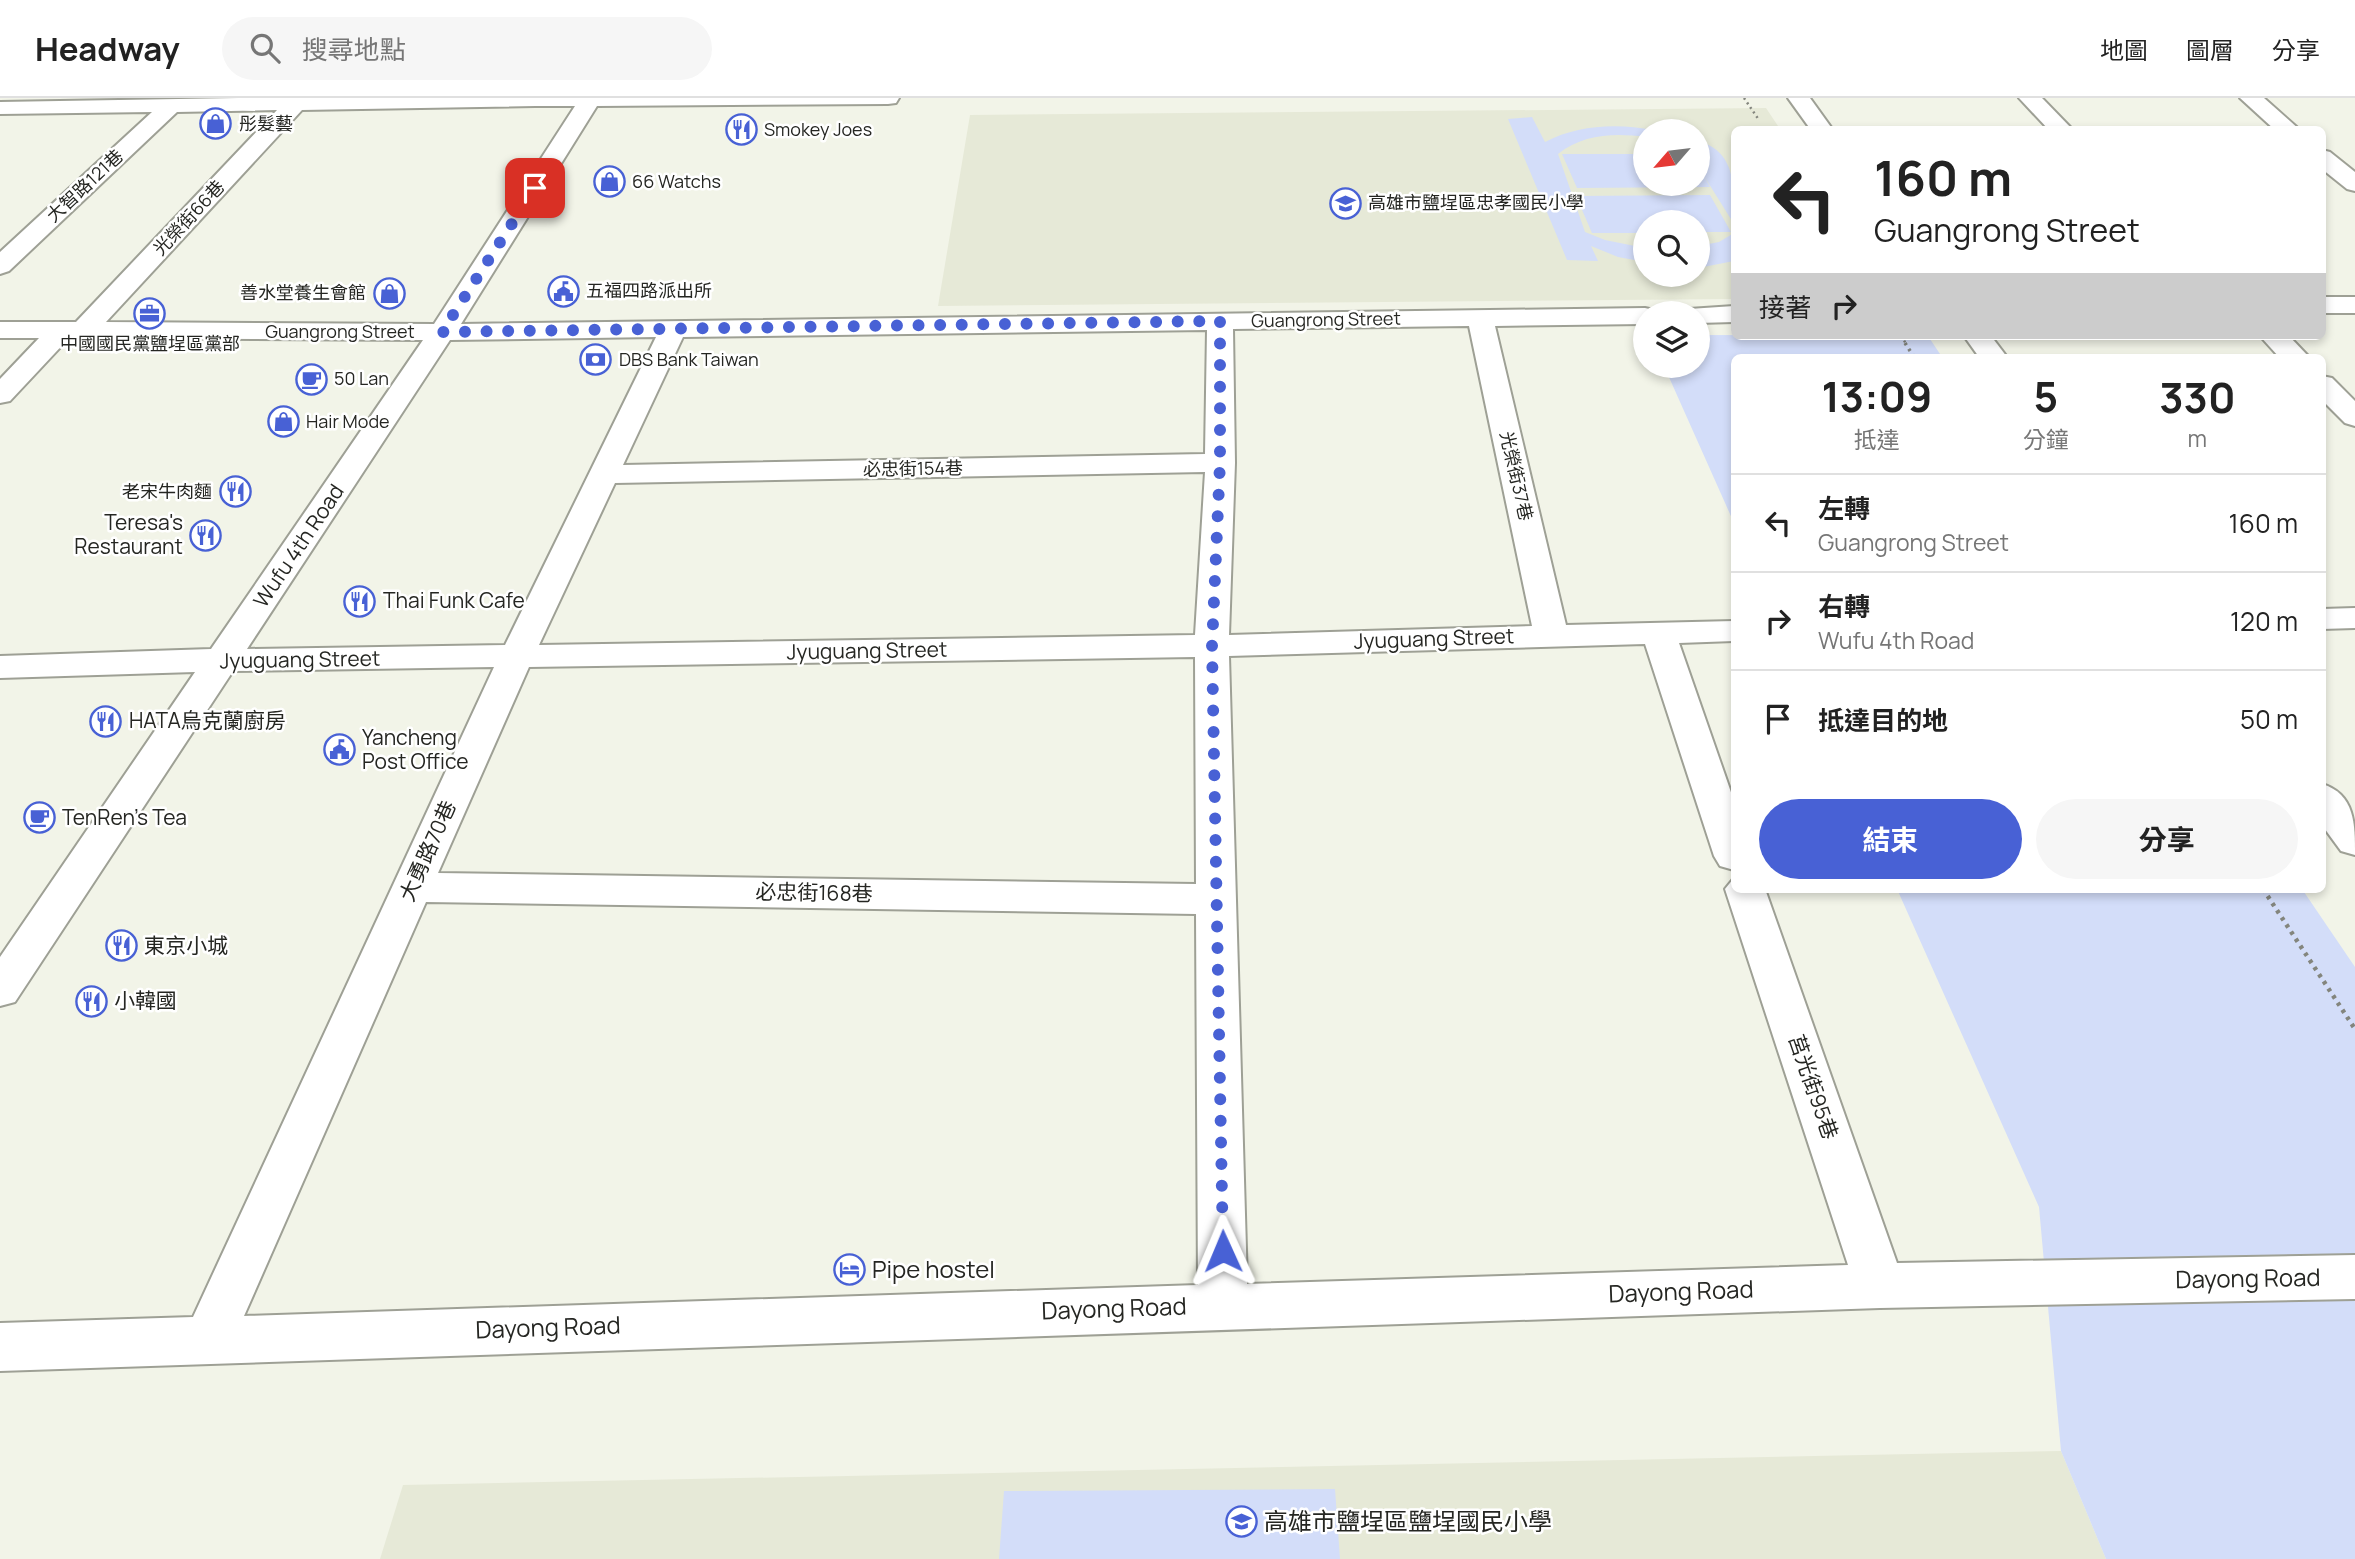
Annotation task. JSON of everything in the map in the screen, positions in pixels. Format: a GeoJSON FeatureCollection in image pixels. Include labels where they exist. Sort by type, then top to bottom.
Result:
{"type":"FeatureCollection","features":[{"type":"Feature","properties":{"kind":"street"},"geometry":{"type":"LineString","coordinates":[[0,108],[28,103],[170,106],[298,101],[888,98]]}},
{"type":"Feature","properties":{"kind":"street"},"geometry":{"type":"LineString","coordinates":[[1799,98],[1819,126]]}},
{"type":"Feature","properties":{"kind":"street"},"geometry":{"type":"LineString","coordinates":[[2030,98],[2058,126]]}},
{"type":"Feature","properties":{"kind":"street"},"geometry":{"type":"LineString","coordinates":[[2252,98],[2284,126]]}},
{"type":"Feature","properties":{"kind":"street","name":"Wufu 4th Road"},"geometry":{"type":"LineString","coordinates":[[0,990],[442,332],[591,99]]}},
{"type":"Feature","properties":{"kind":"street","name":"光榮街66巷"},"geometry":{"type":"LineString","coordinates":[[0,395],[72,331],[298,101]]}},
{"type":"Feature","properties":{"kind":"street","name":"大智路121巷"},"geometry":{"type":"LineString","coordinates":[[0,266],[170,106]]}},
{"type":"Feature","properties":{"kind":"street"},"geometry":{"type":"LineString","coordinates":[[2326,160],[2355,184]]}},
{"type":"Feature","properties":{"kind":"street"},"geometry":{"type":"LineString","coordinates":[[2326,305],[2355,305]]}},
{"type":"Feature","properties":{"kind":"street"},"geometry":{"type":"LineString","coordinates":[[1710,315],[1731,314]]}},
{"type":"Feature","properties":{"kind":"street","name":"Guangrong Street"},"geometry":{"type":"LineString","coordinates":[[0,330],[442,332],[1633,316]]}},
{"type":"Feature","properties":{"kind":"street","name":"光榮街37巷"},"geometry":{"type":"LineString","coordinates":[[1480,318],[1551,635]]}},
{"type":"Feature","properties":{"kind":"street"},"geometry":{"type":"LineString","coordinates":[[1220,321],[1220,463],[1212,646],[1223,1305]]}},
{"type":"Feature","properties":{"kind":"street","name":"大勇路70巷"},"geometry":{"type":"LineString","coordinates":[[208,1339],[516,657],[673,328]]}},
{"type":"Feature","properties":{"kind":"street"},"geometry":{"type":"LineString","coordinates":[[1980,340],[1991,354]]}},
{"type":"Feature","properties":{"kind":"street"},"geometry":{"type":"LineString","coordinates":[[2277,340],[2292,354]]}},
{"type":"Feature","properties":{"kind":"street"},"geometry":{"type":"LineString","coordinates":[[2326,388],[2355,417]]}},
{"type":"Feature","properties":{"kind":"street","name":"必忠街154巷"},"geometry":{"type":"LineString","coordinates":[[605,474],[1220,463]]}},
{"type":"Feature","properties":{"kind":"street"},"geometry":{"type":"LineString","coordinates":[[2326,619],[2355,618]]}},
{"type":"Feature","properties":{"kind":"street","name":"Jyuguang Street"},"geometry":{"type":"LineString","coordinates":[[0,667],[224,660],[1212,646],[1731,631]]}},
{"type":"Feature","properties":{"kind":"street"},"geometry":{"type":"LineString","coordinates":[[1658,632],[1731,847]]}},
{"type":"Feature","properties":{"kind":"street"},"geometry":{"type":"LineString","coordinates":[[2326,802],[2355,841]]}},
{"type":"Feature","properties":{"kind":"street","name":"必忠街168巷"},"geometry":{"type":"LineString","coordinates":[[412,887],[1216,899]]}},
{"type":"Feature","properties":{"kind":"street","name":"莒光街95巷"},"geometry":{"type":"LineString","coordinates":[[1746,893],[1880,1286]]}},
{"type":"Feature","properties":{"kind":"street","name":"Dayong Road"},"geometry":{"type":"LineString","coordinates":[[0,1348],[1223,1305],[1880,1286],[2355,1277]]}},
{"type":"Feature","properties":{"kind":"path"},"geometry":{"type":"LineString","coordinates":[[1744,98],[1755,114]]}},
{"type":"Feature","properties":{"kind":"path"},"geometry":{"type":"LineString","coordinates":[[2266,893],[2355,1030]]}},
{"type":"Feature","properties":{"kind":"shaded area","name":"高雄市鹽埕區忠孝國民小學"},"geometry":{"type":"Polygon","coordinates":[[[1766,108],[1778,126],[1731,126],[1731,299],[938,306],[970,115],[1766,108]]]}},
{"type":"Feature","properties":{"kind":"shaded area"},"geometry":{"type":"Polygon","coordinates":[[[1532,117],[1545,142],[1586,129],[1615,126],[1633,128],[1633,136],[1600,136],[1578,142],[1558,154],[1585,232],[1605,240],[1633,246],[1633,260],[1591,246],[1598,261],[1567,260],[1508,119],[1532,117]]]}},
{"type":"Feature","properties":{"kind":"shaded area"},"geometry":{"type":"Polygon","coordinates":[[[1710,146],[1727,163],[1731,174],[1731,219],[1710,186],[1710,146]]]}},
{"type":"Feature","properties":{"kind":"shaded area"},"geometry":{"type":"Polygon","coordinates":[[[1562,154],[1633,154],[1633,188],[1577,188],[1562,154]]]}},
{"type":"Feature","properties":{"kind":"shaded area"},"geometry":{"type":"Polygon","coordinates":[[[1710,195],[1731,232],[1710,232],[1710,210],[1633,210],[1633,233],[1592,233],[1576,196],[1710,195]]]}},
{"type":"Feature","properties":{"kind":"shaded area"},"geometry":{"type":"Polygon","coordinates":[[[1731,235],[1731,262],[1710,266],[1710,244],[1731,235]]]}},
{"type":"Feature","properties":{"kind":"shaded area"},"geometry":{"type":"Polygon","coordinates":[[[1710,335],[1731,335],[1731,340],[1931,340],[1940,354],[1731,354],[1731,516],[1669,378],[1710,378],[1710,335]]]}},
{"type":"Feature","properties":{"kind":"shaded area"},"geometry":{"type":"Polygon","coordinates":[[[1899,893],[2305,893],[2355,967],[2355,1559],[2106,1559],[2061,1451],[2039,1207],[1899,893]]]}},
{"type":"Feature","properties":{"kind":"shaded area","name":"高雄市鹽埕區鹽埕國民小學"},"geometry":{"type":"Polygon","coordinates":[[[2061,1451],[2106,1559],[380,1559],[403,1485],[2061,1451]]]}},
{"type":"Feature","properties":{"kind":"shaded area"},"geometry":{"type":"Polygon","coordinates":[[[1335,1489],[1340,1559],[999,1559],[1004,1491],[1335,1489]]]}},
{"type":"Feature","properties":{"kind":"place","name":"彤髮藝"},"geometry":{"type":"Point","coordinates":[216,124]}},
{"type":"Feature","properties":{"kind":"place","name":"Smokey Joes"},"geometry":{"type":"Point","coordinates":[741,130]}},
{"type":"Feature","properties":{"kind":"place","name":"66 Watchs"},"geometry":{"type":"Point","coordinates":[609,182]}},
{"type":"Feature","properties":{"kind":"place","name":"高雄市鹽埕區忠孝國民小學"},"geometry":{"type":"Point","coordinates":[1345,203]}},
{"type":"Feature","properties":{"kind":"place","name":"五福四路派出所"},"geometry":{"type":"Point","coordinates":[563,291]}},
{"type":"Feature","properties":{"kind":"place","name":"善水堂養生會館"},"geometry":{"type":"Point","coordinates":[389,293]}},
{"type":"Feature","properties":{"kind":"place","name":"中國國民黨鹽埕區黨部"},"geometry":{"type":"Point","coordinates":[150,313]}},
{"type":"Feature","properties":{"kind":"place","name":"DBS Bank Taiwan"},"geometry":{"type":"Point","coordinates":[596,360]}},
{"type":"Feature","properties":{"kind":"place","name":"50 Lan"},"geometry":{"type":"Point","coordinates":[311,379]}},
{"type":"Feature","properties":{"kind":"place","name":"Hair Mode"},"geometry":{"type":"Point","coordinates":[283,422]}},
{"type":"Feature","properties":{"kind":"place","name":"老宋牛肉麵"},"geometry":{"type":"Point","coordinates":[235,492]}},
{"type":"Feature","properties":{"kind":"place","name":"Teresa's Restaurant"},"geometry":{"type":"Point","coordinates":[206,535]}},
{"type":"Feature","properties":{"kind":"place","name":"Thai Funk Cafe"},"geometry":{"type":"Point","coordinates":[360,601]}},
{"type":"Feature","properties":{"kind":"place","name":"HATA烏克蘭廚房"},"geometry":{"type":"Point","coordinates":[106,721]}},
{"type":"Feature","properties":{"kind":"place","name":"Yancheng Post Office"},"geometry":{"type":"Point","coordinates":[339,750]}},
{"type":"Feature","properties":{"kind":"place","name":"TenRen's Tea"},"geometry":{"type":"Point","coordinates":[39,818]}},
{"type":"Feature","properties":{"kind":"place","name":"東京小城"},"geometry":{"type":"Point","coordinates":[121,946]}},
{"type":"Feature","properties":{"kind":"place","name":"小韓國"},"geometry":{"type":"Point","coordinates":[91,1001]}},
{"type":"Feature","properties":{"kind":"place","name":"Pipe hostel"},"geometry":{"type":"Point","coordinates":[849,1270]}},
{"type":"Feature","properties":{"kind":"place","name":"高雄市鹽埕區鹽埕國民小學"},"geometry":{"type":"Point","coordinates":[1241,1522]}},
{"type":"Feature","properties":{"kind":"route"},"geometry":{"type":"LineString","coordinates":[[535,188],[442,332],[1220,321],[1220,463],[1212,646],[1223,1251]]}}]}
